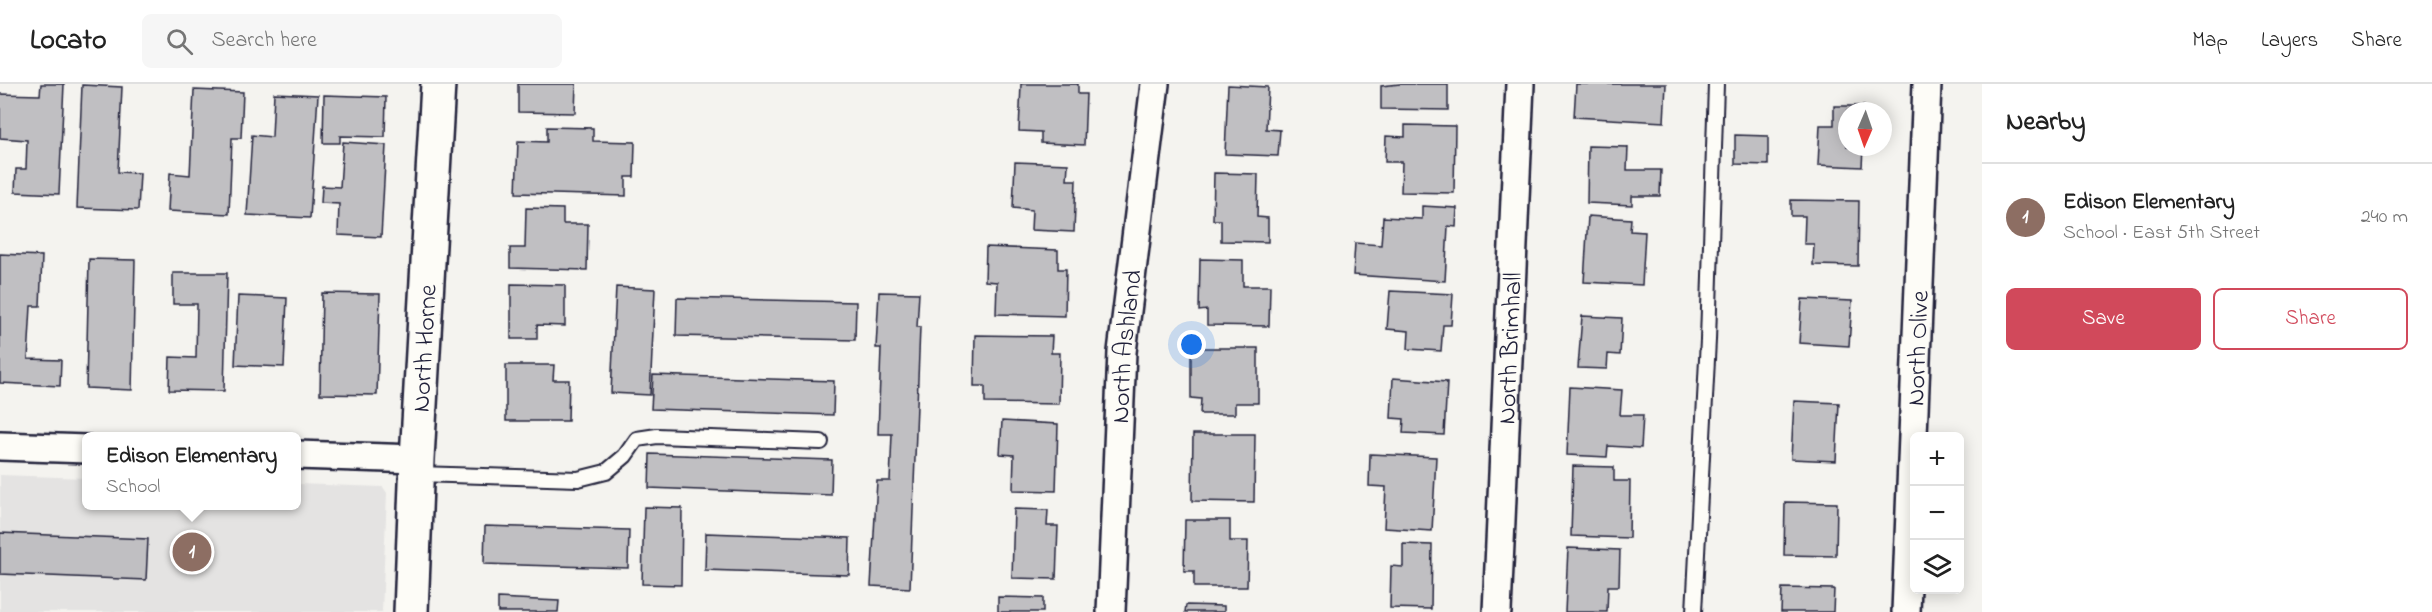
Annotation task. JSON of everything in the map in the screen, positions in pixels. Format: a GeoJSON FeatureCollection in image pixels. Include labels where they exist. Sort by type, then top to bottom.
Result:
{"type":"FeatureCollection","features":[{"type":"Feature","properties":{"kind":"street","name":"North Horne"},"geometry":{"type":"LineString","coordinates":[[411,612],[438,84]]}},
{"type":"Feature","properties":{"kind":"street","name":"North Ashland"},"geometry":{"type":"LineString","coordinates":[[1112,612],[1122,352],[1155,84]]}},
{"type":"Feature","properties":{"kind":"street","name":"North Brimhall"},"geometry":{"type":"LineString","coordinates":[[1497,612],[1520,84]]}},
{"type":"Feature","properties":{"kind":"street","name":"North Olive"},"geometry":{"type":"LineString","coordinates":[[1906,612],[1927,84]]}},
{"type":"Feature","properties":{"kind":"street"},"geometry":{"type":"LineString","coordinates":[[0,446],[82,449]]}},
{"type":"Feature","properties":{"kind":"street"},"geometry":{"type":"LineString","coordinates":[[301,455],[417,466]]}},
{"type":"Feature","properties":{"kind":"lane"},"geometry":{"type":"LineString","coordinates":[[1694,612],[1716,84]]}},
{"type":"Feature","properties":{"kind":"lane"},"geometry":{"type":"LineString","coordinates":[[417,466],[578,479],[606,472],[625,456],[637,439],[657,436],[821,442]]}},
{"type":"Feature","properties":{"kind":"shaded area"},"geometry":{"type":"Polygon","coordinates":[[[0,475],[82,478],[82,510],[301,510],[301,484],[383,487],[387,493],[382,612],[0,612],[0,475]]]}},
{"type":"Feature","properties":{"kind":"building"},"geometry":{"type":"Polygon","coordinates":[[[41,84],[64,84],[59,194],[15,192],[16,169],[26,169],[27,140],[0,138],[0,94],[40,95],[41,84]]]}},
{"type":"Feature","properties":{"kind":"building"},"geometry":{"type":"Polygon","coordinates":[[[518,84],[576,84],[575,113],[518,112],[518,84]]]}},
{"type":"Feature","properties":{"kind":"building"},"geometry":{"type":"Polygon","coordinates":[[[1021,84],[1078,84],[1078,94],[1086,94],[1084,145],[1041,143],[1041,132],[1019,131],[1021,84]]]}},
{"type":"Feature","properties":{"kind":"building"},"geometry":{"type":"Polygon","coordinates":[[[1448,84],[1448,110],[1381,109],[1381,86],[1448,84]]]}},
{"type":"Feature","properties":{"kind":"building"},"geometry":{"type":"Polygon","coordinates":[[[1576,84],[1666,84],[1664,122],[1574,117],[1576,84]]]}},
{"type":"Feature","properties":{"kind":"building"},"geometry":{"type":"Polygon","coordinates":[[[82,85],[122,87],[118,172],[140,173],[138,210],[77,208],[82,85]]]}},
{"type":"Feature","properties":{"kind":"building"},"geometry":{"type":"Polygon","coordinates":[[[1228,85],[1268,87],[1266,129],[1280,130],[1278,156],[1225,154],[1228,85]]]}},
{"type":"Feature","properties":{"kind":"building"},"geometry":{"type":"Polygon","coordinates":[[[194,90],[243,92],[241,138],[232,138],[229,214],[168,211],[170,173],[190,175],[194,90]]]}},
{"type":"Feature","properties":{"kind":"building"},"geometry":{"type":"Polygon","coordinates":[[[274,93],[318,95],[310,218],[247,215],[252,135],[272,137],[274,93]]]}},
{"type":"Feature","properties":{"kind":"building"},"geometry":{"type":"Polygon","coordinates":[[[324,95],[386,97],[385,137],[340,136],[340,143],[323,143],[324,95]]]}},
{"type":"Feature","properties":{"kind":"building"},"geometry":{"type":"Polygon","coordinates":[[[1834,106],[1838,106],[1838,156],[1863,156],[1862,167],[1818,165],[1820,125],[1834,125],[1834,106]]]}},
{"type":"Feature","properties":{"kind":"building"},"geometry":{"type":"Polygon","coordinates":[[[1405,125],[1455,126],[1454,193],[1401,192],[1402,162],[1385,162],[1386,136],[1405,137],[1405,125]]]}},
{"type":"Feature","properties":{"kind":"building"},"geometry":{"type":"Polygon","coordinates":[[[547,127],[593,128],[593,141],[635,142],[634,177],[626,177],[626,196],[516,193],[518,141],[547,142],[547,127]]]}},
{"type":"Feature","properties":{"kind":"building"},"geometry":{"type":"Polygon","coordinates":[[[1735,135],[1768,136],[1768,165],[1735,164],[1735,135]]]}},
{"type":"Feature","properties":{"kind":"building"},"geometry":{"type":"Polygon","coordinates":[[[343,142],[386,145],[381,237],[338,235],[339,204],[321,203],[322,186],[340,187],[343,142]]]}},
{"type":"Feature","properties":{"kind":"building"},"geometry":{"type":"Polygon","coordinates":[[[1588,146],[1628,147],[1627,170],[1661,170],[1660,196],[1632,196],[1632,205],[1587,203],[1588,146]]]}},
{"type":"Feature","properties":{"kind":"building"},"geometry":{"type":"Polygon","coordinates":[[[1015,162],[1068,164],[1067,180],[1076,180],[1074,232],[1031,230],[1032,210],[1013,208],[1015,162]]]}},
{"type":"Feature","properties":{"kind":"building"},"geometry":{"type":"Polygon","coordinates":[[[1214,173],[1258,174],[1257,217],[1268,218],[1268,242],[1221,241],[1221,220],[1213,220],[1214,173]]]}},
{"type":"Feature","properties":{"kind":"building"},"geometry":{"type":"Polygon","coordinates":[[[1791,200],[1859,201],[1858,266],[1813,265],[1814,244],[1804,244],[1805,216],[1791,216],[1791,200]]]}},
{"type":"Feature","properties":{"kind":"building"},"geometry":{"type":"Polygon","coordinates":[[[1422,206],[1457,208],[1456,227],[1448,226],[1445,281],[1353,275],[1355,243],[1381,245],[1383,217],[1422,219],[1422,206]]]}},
{"type":"Feature","properties":{"kind":"building"},"geometry":{"type":"Polygon","coordinates":[[[526,208],[563,209],[563,224],[588,224],[587,270],[510,268],[510,248],[525,248],[526,208]]]}},
{"type":"Feature","properties":{"kind":"building"},"geometry":{"type":"Polygon","coordinates":[[[1588,216],[1631,219],[1630,231],[1645,232],[1642,285],[1584,282],[1588,216]]]}},
{"type":"Feature","properties":{"kind":"building"},"geometry":{"type":"Polygon","coordinates":[[[986,247],[1058,250],[1058,269],[1066,269],[1065,316],[996,314],[997,282],[985,281],[986,247]]]}},
{"type":"Feature","properties":{"kind":"building"},"geometry":{"type":"Polygon","coordinates":[[[0,254],[42,256],[40,306],[31,306],[28,359],[61,360],[60,386],[0,383],[0,254]]]}},
{"type":"Feature","properties":{"kind":"building"},"geometry":{"type":"Polygon","coordinates":[[[89,259],[135,260],[132,390],[86,388],[89,259]]]}},
{"type":"Feature","properties":{"kind":"building"},"geometry":{"type":"Polygon","coordinates":[[[1200,259],[1243,260],[1243,286],[1270,286],[1269,326],[1207,325],[1207,310],[1199,311],[1200,259]]]}},
{"type":"Feature","properties":{"kind":"building"},"geometry":{"type":"Polygon","coordinates":[[[173,273],[227,273],[224,391],[169,390],[170,357],[196,358],[197,304],[173,304],[173,273]]]}},
{"type":"Feature","properties":{"kind":"building"},"geometry":{"type":"Polygon","coordinates":[[[511,284],[565,285],[565,326],[537,325],[537,339],[511,339],[511,284]]]}},
{"type":"Feature","properties":{"kind":"building"},"geometry":{"type":"Polygon","coordinates":[[[616,287],[655,289],[650,395],[611,393],[616,287]]]}},
{"type":"Feature","properties":{"kind":"building"},"geometry":{"type":"Polygon","coordinates":[[[1390,291],[1453,294],[1451,325],[1443,325],[1441,351],[1408,349],[1409,331],[1387,329],[1390,291]]]}},
{"type":"Feature","properties":{"kind":"building"},"geometry":{"type":"Polygon","coordinates":[[[879,292],[919,293],[917,327],[920,327],[910,588],[871,586],[877,481],[890,481],[892,434],[878,434],[881,348],[876,348],[879,292]]]}},
{"type":"Feature","properties":{"kind":"building"},"geometry":{"type":"Polygon","coordinates":[[[322,293],[380,294],[377,395],[320,394],[322,293]]]}},
{"type":"Feature","properties":{"kind":"building"},"geometry":{"type":"Polygon","coordinates":[[[238,296],[287,298],[284,367],[235,365],[238,296]]]}},
{"type":"Feature","properties":{"kind":"building"},"geometry":{"type":"Polygon","coordinates":[[[677,298],[856,302],[855,340],[676,336],[677,298]]]}},
{"type":"Feature","properties":{"kind":"building"},"geometry":{"type":"Polygon","coordinates":[[[1802,299],[1852,301],[1849,346],[1799,343],[1802,299]]]}},
{"type":"Feature","properties":{"kind":"building"},"geometry":{"type":"Polygon","coordinates":[[[1582,316],[1622,318],[1620,355],[1608,354],[1607,369],[1578,368],[1582,316]]]}},
{"type":"Feature","properties":{"kind":"building"},"geometry":{"type":"Polygon","coordinates":[[[975,335],[1052,336],[1051,353],[1060,353],[1059,404],[985,403],[985,386],[974,386],[975,335]]]}},
{"type":"Feature","properties":{"kind":"building"},"geometry":{"type":"Polygon","coordinates":[[[1191,348],[1258,348],[1258,403],[1235,403],[1235,414],[1200,414],[1201,399],[1191,398],[1191,348]]]}},
{"type":"Feature","properties":{"kind":"building"},"geometry":{"type":"Polygon","coordinates":[[[506,365],[554,365],[553,380],[569,380],[568,421],[506,421],[506,365]]]}},
{"type":"Feature","properties":{"kind":"building"},"geometry":{"type":"Polygon","coordinates":[[[653,375],[834,381],[833,415],[651,409],[653,375]]]}},
{"type":"Feature","properties":{"kind":"building"},"geometry":{"type":"Polygon","coordinates":[[[1393,378],[1447,382],[1444,435],[1403,433],[1404,419],[1391,418],[1393,378]]]}},
{"type":"Feature","properties":{"kind":"building"},"geometry":{"type":"Polygon","coordinates":[[[1570,387],[1622,390],[1620,415],[1643,415],[1641,448],[1608,446],[1607,457],[1567,455],[1570,387]]]}},
{"type":"Feature","properties":{"kind":"building"},"geometry":{"type":"Polygon","coordinates":[[[1794,401],[1839,403],[1836,461],[1791,459],[1794,401]]]}},
{"type":"Feature","properties":{"kind":"building"},"geometry":{"type":"Polygon","coordinates":[[[1002,421],[1058,424],[1056,491],[1013,490],[1014,455],[1000,454],[1002,421]]]}},
{"type":"Feature","properties":{"kind":"building"},"geometry":{"type":"Polygon","coordinates":[[[1193,434],[1255,434],[1254,502],[1192,501],[1193,434]]]}},
{"type":"Feature","properties":{"kind":"building"},"geometry":{"type":"Polygon","coordinates":[[[650,454],[832,460],[831,495],[649,488],[650,454]]]}},
{"type":"Feature","properties":{"kind":"building"},"geometry":{"type":"Polygon","coordinates":[[[1370,454],[1436,457],[1432,531],[1384,528],[1386,487],[1369,486],[1370,454]]]}},
{"type":"Feature","properties":{"kind":"building"},"geometry":{"type":"Polygon","coordinates":[[[1573,466],[1614,467],[1614,481],[1630,481],[1629,538],[1571,536],[1573,466]]]}},
{"type":"Feature","properties":{"kind":"building"},"geometry":{"type":"Polygon","coordinates":[[[1785,502],[1837,503],[1836,556],[1784,555],[1785,502]]]}},
{"type":"Feature","properties":{"kind":"building"},"geometry":{"type":"Polygon","coordinates":[[[644,507],[682,508],[681,585],[642,584],[644,507]]]}},
{"type":"Feature","properties":{"kind":"building"},"geometry":{"type":"Polygon","coordinates":[[[1014,509],[1048,510],[1047,526],[1058,526],[1056,579],[1012,578],[1014,509]]]}},
{"type":"Feature","properties":{"kind":"building"},"geometry":{"type":"Polygon","coordinates":[[[1185,520],[1230,520],[1230,541],[1248,541],[1247,587],[1194,587],[1194,571],[1184,571],[1185,520]]]}},
{"type":"Feature","properties":{"kind":"building"},"geometry":{"type":"Polygon","coordinates":[[[485,526],[629,530],[628,568],[484,564],[485,526]]]}},
{"type":"Feature","properties":{"kind":"building"},"geometry":{"type":"Polygon","coordinates":[[[0,533],[148,539],[146,580],[0,574],[0,533]]]}},
{"type":"Feature","properties":{"kind":"building"},"geometry":{"type":"Polygon","coordinates":[[[706,533],[850,538],[849,575],[705,570],[706,533]]]}},
{"type":"Feature","properties":{"kind":"building"},"geometry":{"type":"Polygon","coordinates":[[[1403,544],[1432,545],[1431,609],[1390,608],[1391,566],[1403,567],[1403,544]]]}},
{"type":"Feature","properties":{"kind":"building"},"geometry":{"type":"Polygon","coordinates":[[[1568,548],[1620,550],[1619,586],[1608,586],[1607,612],[1565,612],[1568,548]]]}},
{"type":"Feature","properties":{"kind":"building"},"geometry":{"type":"Polygon","coordinates":[[[1782,588],[1834,589],[1833,612],[1781,612],[1782,588]]]}},
{"type":"Feature","properties":{"kind":"building"},"geometry":{"type":"Polygon","coordinates":[[[998,597],[1043,598],[1043,612],[998,612],[998,597]]]}},
{"type":"Feature","properties":{"kind":"building"},"geometry":{"type":"Polygon","coordinates":[[[498,598],[559,601],[558,612],[498,612],[498,598]]]}},
{"type":"Feature","properties":{"kind":"building"},"geometry":{"type":"Polygon","coordinates":[[[1186,605],[1224,606],[1224,612],[1185,612],[1186,605]]]}},
{"type":"Feature","properties":{"kind":"place","name":"Edison Elementary"},"geometry":{"type":"Point","coordinates":[192,552]}}]}
